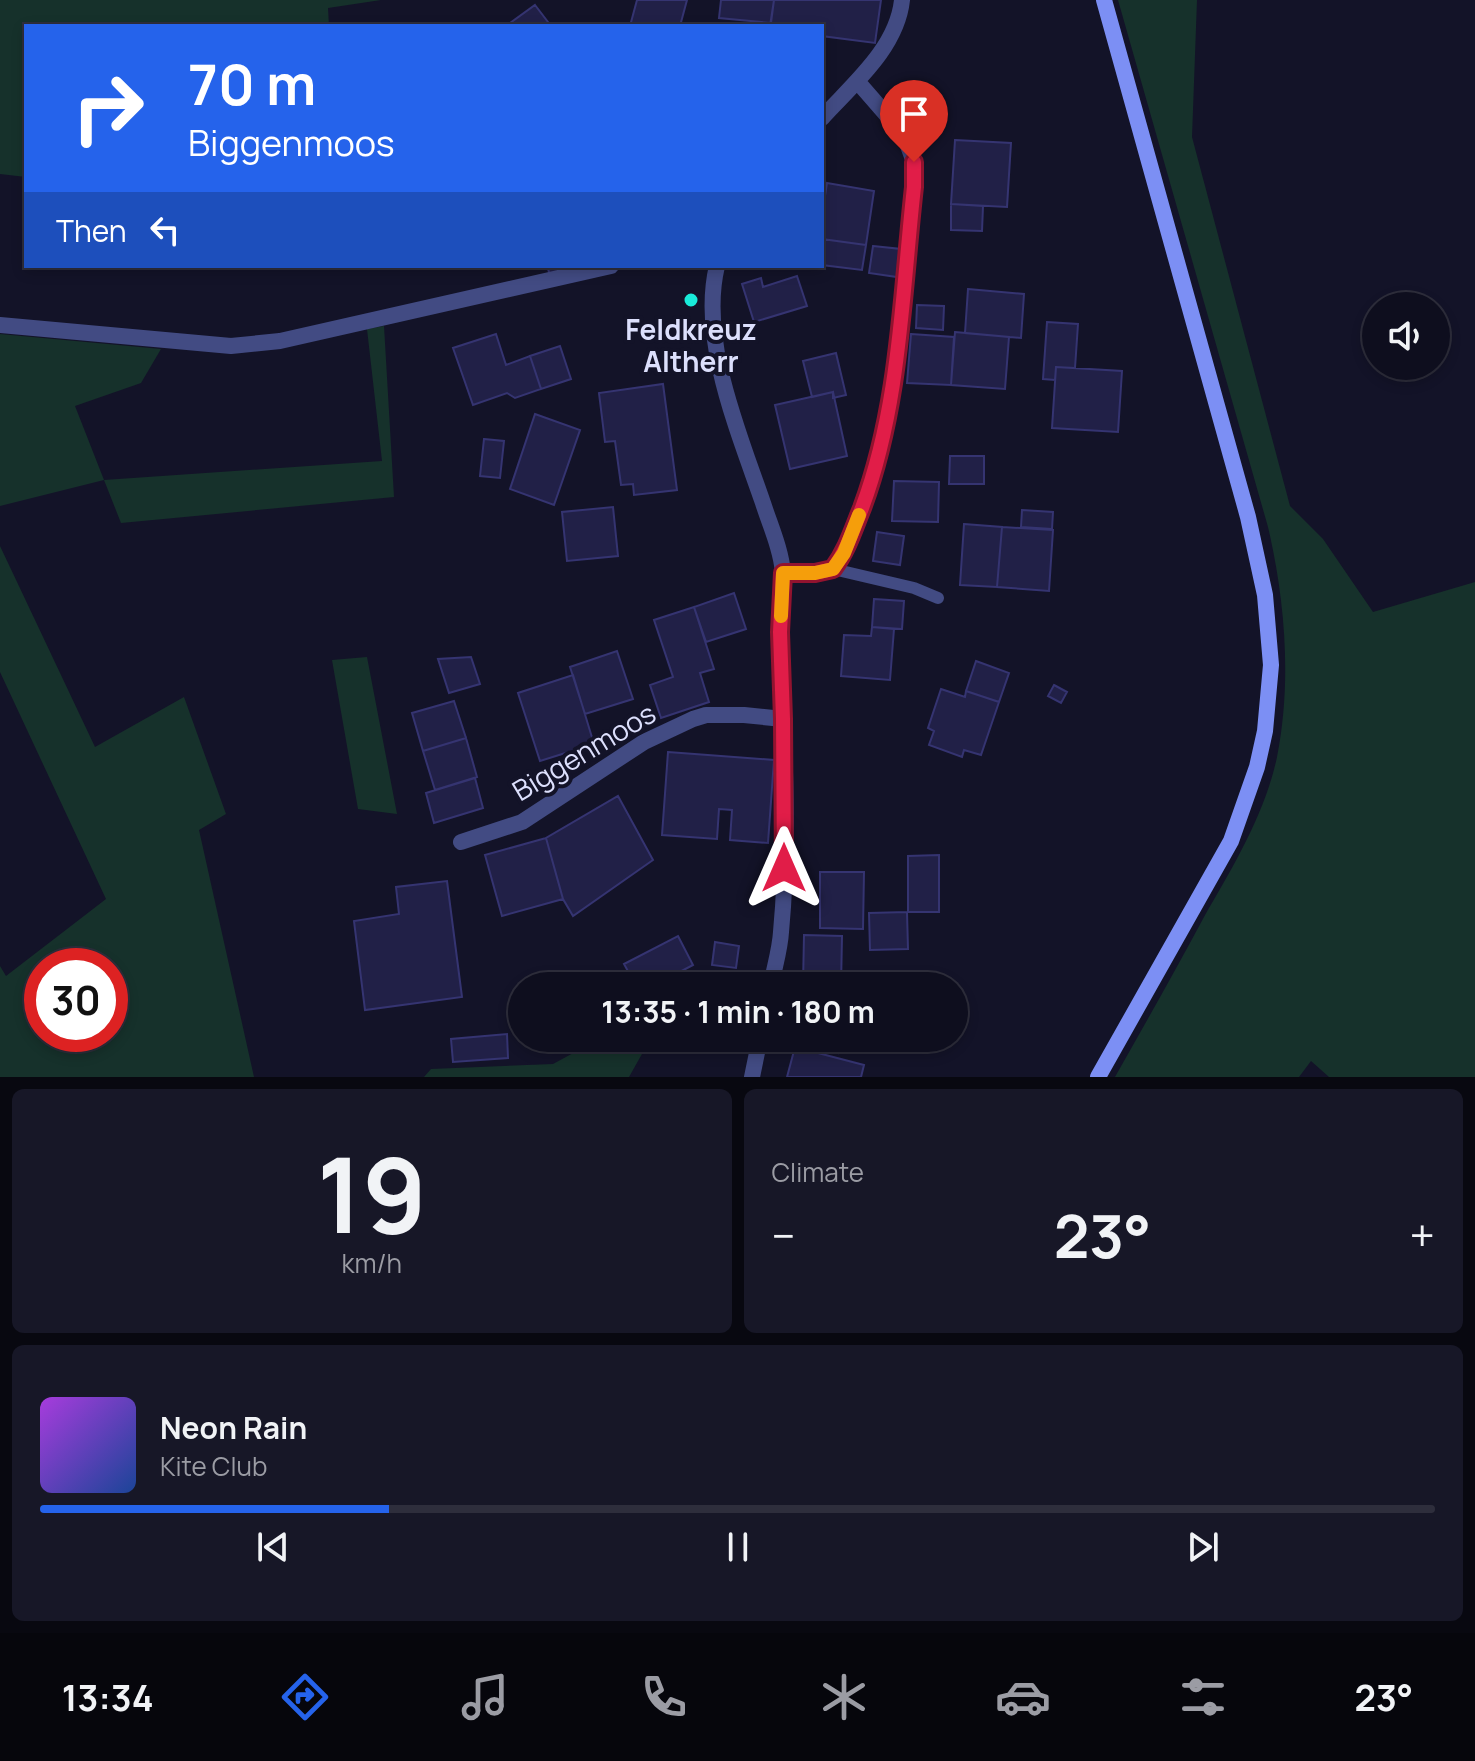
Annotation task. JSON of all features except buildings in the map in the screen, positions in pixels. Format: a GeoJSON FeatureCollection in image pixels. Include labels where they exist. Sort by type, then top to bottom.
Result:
{"type":"FeatureCollection","features":[{"type":"Feature","properties":{"kind":"main road"},"geometry":{"type":"LineString","coordinates":[[1098,1077],[1231,841],[1257,767],[1265,731],[1271,665],[1265,595],[1248,517],[1104,0]]}},
{"type":"Feature","properties":{"kind":"street"},"geometry":{"type":"LineString","coordinates":[[824,116],[884,47],[900,13],[902,0]]}},
{"type":"Feature","properties":{"kind":"street"},"geometry":{"type":"LineString","coordinates":[[783,573],[815,573],[833,569],[844,553],[871,484],[891,406],[914,162],[904,135],[857,81]]}},
{"type":"Feature","properties":{"kind":"street"},"geometry":{"type":"LineString","coordinates":[[0,325],[231,346],[280,341],[602,268]]}},
{"type":"Feature","properties":{"kind":"street"},"geometry":{"type":"LineString","coordinates":[[715,268],[713,305],[717,345],[729,403],[777,546],[783,573],[780,632],[784,868],[781,935],[774,972]]}},
{"type":"Feature","properties":{"kind":"street","name":"Biggenmoos"},"geometry":{"type":"LineString","coordinates":[[461,842],[522,822],[644,742],[693,719],[706,715],[744,715],[783,719]]}},
{"type":"Feature","properties":{"kind":"street"},"geometry":{"type":"LineString","coordinates":[[752,1077],[757,1052]]}},
{"type":"Feature","properties":{"kind":"lane"},"geometry":{"type":"LineString","coordinates":[[833,569],[914,588],[938,598]]}},
{"type":"Feature","properties":{"kind":"green space"},"geometry":{"type":"Polygon","coordinates":[[[0,0],[381,0],[328,8],[329,24],[24,24],[24,177],[0,174],[0,0]]]}},
{"type":"Feature","properties":{"kind":"green space"},"geometry":{"type":"Polygon","coordinates":[[[1118,0],[1197,0],[1192,137],[1290,506],[1323,539],[1373,612],[1475,582],[1475,1077],[1329,1077],[1311,1061],[1299,1077],[1115,1077],[1237,859],[1265,799],[1282,729],[1285,671],[1279,583],[1268,527],[1118,0]]]}},
{"type":"Feature","properties":{"kind":"green space"},"geometry":{"type":"Polygon","coordinates":[[[384,326],[394,497],[121,523],[104,480],[382,461],[367,329],[384,326]]]}},
{"type":"Feature","properties":{"kind":"green space"},"geometry":{"type":"Polygon","coordinates":[[[0,334],[161,349],[141,383],[75,406],[104,480],[0,506],[0,334]]]}},
{"type":"Feature","properties":{"kind":"green space"},"geometry":{"type":"Polygon","coordinates":[[[0,546],[95,747],[184,697],[226,814],[199,830],[254,1077],[0,1077],[0,966],[6,976],[24,962],[24,1052],[128,1052],[128,948],[42,948],[106,899],[0,672],[0,546]]]}},
{"type":"Feature","properties":{"kind":"green space"},"geometry":{"type":"Polygon","coordinates":[[[367,657],[397,814],[358,809],[332,660],[367,657]]]}},
{"type":"Feature","properties":{"kind":"green space"},"geometry":{"type":"Polygon","coordinates":[[[575,1052],[643,1052],[629,1077],[424,1077],[431,1069],[553,1064],[575,1052]]]}},
{"type":"Feature","properties":{"kind":"slow traffic"},"geometry":{"type":"LineString","coordinates":[[781,616],[783,573],[815,573],[833,569],[844,553],[859,515]]}},
{"type":"Feature","properties":{"kind":"place","name":"Feldkreuz Altherr"},"geometry":{"type":"Point","coordinates":[691,300]}},
{"type":"Feature","properties":{"kind":"route"},"geometry":{"type":"LineString","coordinates":[[784,868],[780,632],[783,573],[815,573],[833,569],[844,553],[871,484],[891,406],[914,162]]}}]}
